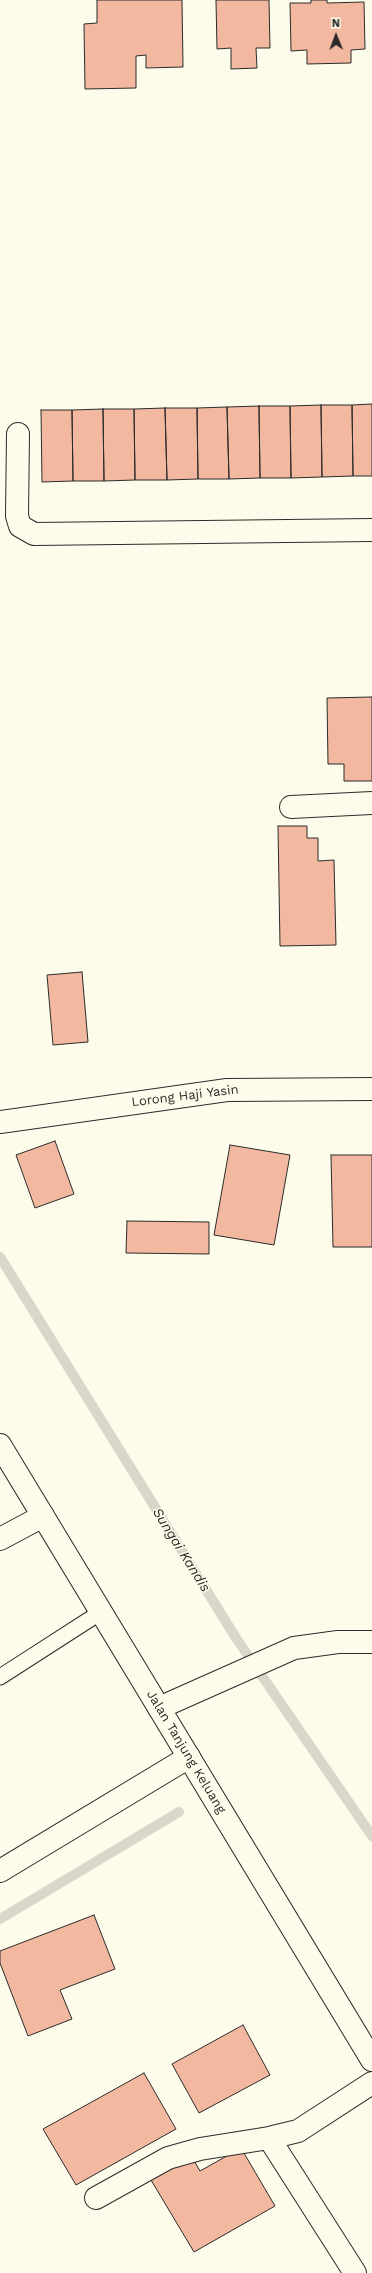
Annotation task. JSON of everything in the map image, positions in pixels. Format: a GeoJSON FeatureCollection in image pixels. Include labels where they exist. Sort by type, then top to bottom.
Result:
{"type":"FeatureCollection","features":[{"type":"Feature","properties":{"kind":"street"},"geometry":{"type":"LineString","coordinates":[[18,434],[17,516],[20,526],[34,534],[372,530]]}},
{"type":"Feature","properties":{"kind":"street"},"geometry":{"type":"LineString","coordinates":[[291,807],[372,803]]}},
{"type":"Feature","properties":{"kind":"street","name":"Lorong Haji Yasin"},"geometry":{"type":"LineString","coordinates":[[0,1122],[227,1090],[372,1089]]}},
{"type":"Feature","properties":{"kind":"street","name":"Jalan Tanjung Keluang"},"geometry":{"type":"LineString","coordinates":[[0,1445],[372,2060]]}},
{"type":"Feature","properties":{"kind":"street"},"geometry":{"type":"LineString","coordinates":[[0,1539],[43,1516]]}},
{"type":"Feature","properties":{"kind":"street"},"geometry":{"type":"LineString","coordinates":[[159,1708],[294,1648],[338,1642],[372,1642]]}},
{"type":"Feature","properties":{"kind":"street"},"geometry":{"type":"LineString","coordinates":[[0,1871],[189,1756]]}},
{"type":"Feature","properties":{"kind":"street"},"geometry":{"type":"LineString","coordinates":[[96,2198],[168,2158],[235,2142],[269,2138],[298,2131],[372,2083]]}},
{"type":"Feature","properties":{"kind":"street"},"geometry":{"type":"LineString","coordinates":[[269,2138],[356,2273]]}},
{"type":"Feature","properties":{"kind":"lane"},"geometry":{"type":"LineString","coordinates":[[0,1677],[101,1612]]}},
{"type":"Feature","properties":{"kind":"building"},"geometry":{"type":"Polygon","coordinates":[[[97,0],[182,0],[183,67],[146,68],[146,55],[136,56],[136,88],[85,89],[84,24],[97,23],[97,0]]]}},
{"type":"Feature","properties":{"kind":"building"},"geometry":{"type":"Polygon","coordinates":[[[216,0],[269,0],[270,48],[256,48],[257,68],[231,69],[231,48],[217,49],[216,0]]]}},
{"type":"Feature","properties":{"kind":"building"},"geometry":{"type":"Polygon","coordinates":[[[311,0],[327,0],[327,3],[364,2],[365,49],[351,50],[351,63],[307,64],[307,50],[291,51],[290,3],[311,3],[311,0]]]}},
{"type":"Feature","properties":{"kind":"building"},"geometry":{"type":"Polygon","coordinates":[[[372,404],[372,476],[353,476],[352,405],[372,404]]]}},
{"type":"Feature","properties":{"kind":"building"},"geometry":{"type":"Polygon","coordinates":[[[321,405],[352,405],[353,476],[322,477],[321,405]]]}},
{"type":"Feature","properties":{"kind":"building"},"geometry":{"type":"Polygon","coordinates":[[[321,405],[322,477],[291,478],[290,406],[321,405]]]}},
{"type":"Feature","properties":{"kind":"building"},"geometry":{"type":"Polygon","coordinates":[[[259,406],[290,406],[291,478],[260,478],[259,406]]]}},
{"type":"Feature","properties":{"kind":"building"},"geometry":{"type":"Polygon","coordinates":[[[259,406],[260,478],[229,479],[227,407],[259,406]]]}},
{"type":"Feature","properties":{"kind":"building"},"geometry":{"type":"Polygon","coordinates":[[[227,407],[229,479],[198,479],[197,408],[227,407]]]}},
{"type":"Feature","properties":{"kind":"building"},"geometry":{"type":"Polygon","coordinates":[[[165,408],[197,408],[198,479],[167,480],[165,408]]]}},
{"type":"Feature","properties":{"kind":"building"},"geometry":{"type":"Polygon","coordinates":[[[165,408],[167,480],[135,480],[134,409],[165,408]]]}},
{"type":"Feature","properties":{"kind":"building"},"geometry":{"type":"Polygon","coordinates":[[[103,409],[134,409],[135,480],[104,481],[103,409]]]}},
{"type":"Feature","properties":{"kind":"building"},"geometry":{"type":"Polygon","coordinates":[[[103,409],[104,481],[73,481],[72,410],[103,409]]]}},
{"type":"Feature","properties":{"kind":"building"},"geometry":{"type":"Polygon","coordinates":[[[41,410],[72,410],[73,481],[42,482],[41,410]]]}},
{"type":"Feature","properties":{"kind":"building"},"geometry":{"type":"Polygon","coordinates":[[[372,697],[372,781],[344,781],[344,764],[328,764],[327,698],[372,697]]]}},
{"type":"Feature","properties":{"kind":"building"},"geometry":{"type":"Polygon","coordinates":[[[278,826],[307,826],[307,838],[318,838],[318,861],[334,860],[336,945],[280,946],[278,826]]]}},
{"type":"Feature","properties":{"kind":"building"},"geometry":{"type":"Polygon","coordinates":[[[82,972],[88,1042],[53,1045],[47,975],[82,972]]]}},
{"type":"Feature","properties":{"kind":"building"},"geometry":{"type":"Polygon","coordinates":[[[55,1141],[74,1194],[35,1208],[16,1155],[55,1141]]]}},
{"type":"Feature","properties":{"kind":"building"},"geometry":{"type":"Polygon","coordinates":[[[230,1145],[290,1155],[274,1245],[214,1235],[230,1145]]]}},
{"type":"Feature","properties":{"kind":"building"},"geometry":{"type":"Polygon","coordinates":[[[331,1155],[372,1155],[372,1247],[333,1247],[331,1155]]]}},
{"type":"Feature","properties":{"kind":"building"},"geometry":{"type":"Polygon","coordinates":[[[127,1221],[209,1222],[209,1254],[126,1253],[127,1221]]]}},
{"type":"Feature","properties":{"kind":"building"},"geometry":{"type":"Polygon","coordinates":[[[94,1915],[115,1969],[60,1990],[72,2019],[28,2036],[0,1963],[0,1951],[94,1915]]]}},
{"type":"Feature","properties":{"kind":"building"},"geometry":{"type":"Polygon","coordinates":[[[243,2025],[270,2075],[199,2113],[172,2064],[243,2025]]]}},
{"type":"Feature","properties":{"kind":"building"},"geometry":{"type":"Polygon","coordinates":[[[144,2073],[176,2129],[76,2185],[43,2129],[144,2073]]]}},
{"type":"Feature","properties":{"kind":"building"},"geometry":{"type":"Polygon","coordinates":[[[241,2148],[275,2206],[194,2252],[151,2180],[192,2157],[200,2171],[241,2148]]]}},
{"type":"Feature","properties":{"kind":"waterway","name":"Sungai Kandis"},"geometry":{"type":"LineString","coordinates":[[0,1257],[236,1638],[372,1836]]}},
{"type":"Feature","properties":{"kind":"waterway"},"geometry":{"type":"LineString","coordinates":[[0,1919],[179,1812]]}}]}
